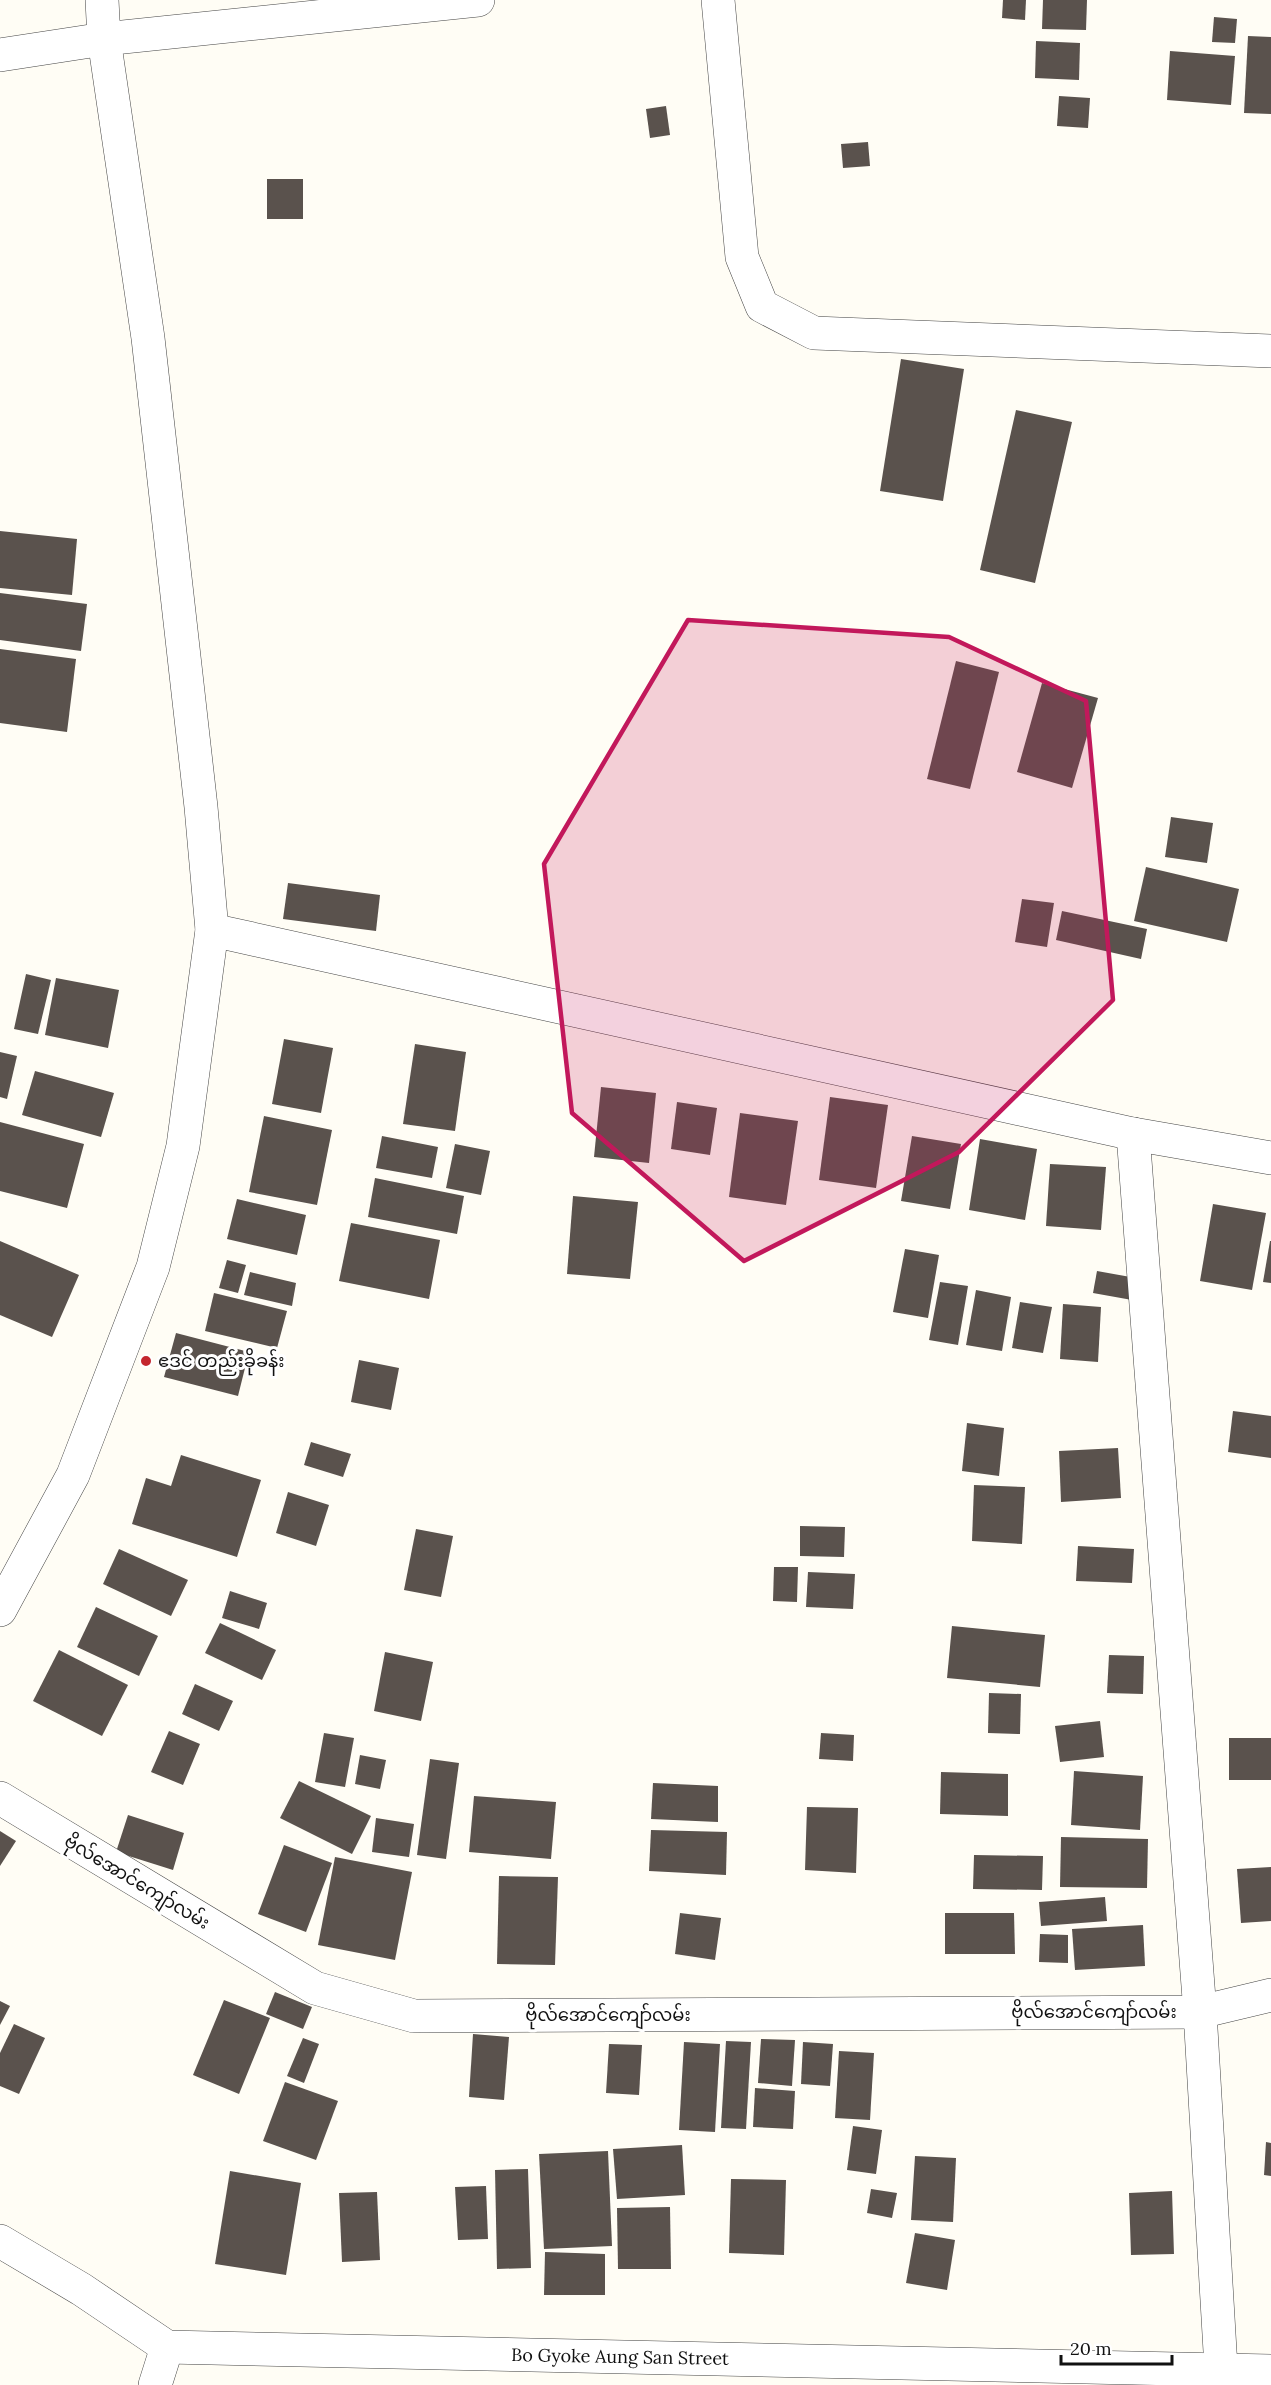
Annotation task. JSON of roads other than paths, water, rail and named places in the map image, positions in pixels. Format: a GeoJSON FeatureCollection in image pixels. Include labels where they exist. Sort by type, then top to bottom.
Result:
{"type":"FeatureCollection","features":[{"type":"Feature","properties":{"kind":"street"},"geometry":{"type":"LineString","coordinates":[[0,1610],[74,1476],[153,1267],[183,1146],[212,930],[201,807],[148,338],[104,39],[102,0]]}},
{"type":"Feature","properties":{"kind":"street"},"geometry":{"type":"LineString","coordinates":[[0,55],[104,39],[478,0]]}},
{"type":"Feature","properties":{"kind":"street"},"geometry":{"type":"LineString","coordinates":[[718,0],[742,257],[762,306],[814,333],[1271,351]]}},
{"type":"Feature","properties":{"kind":"street"},"geometry":{"type":"LineString","coordinates":[[212,930],[1133,1134],[1271,1158]]}},
{"type":"Feature","properties":{"kind":"street"},"geometry":{"type":"LineString","coordinates":[[1133,1134],[1200,2012],[1222,2377]]}},
{"type":"Feature","properties":{"kind":"street","name":"ဗိုလ်အောင်ကျော်လမ်း"},"geometry":{"type":"LineString","coordinates":[[0,1798],[315,1988],[414,2016],[1200,2012],[1271,1995]]}},
{"type":"Feature","properties":{"kind":"street"},"geometry":{"type":"LineString","coordinates":[[0,2241],[81,2289],[167,2347],[154,2385]]}},
{"type":"Feature","properties":{"kind":"street","name":"Bo Gyoke Aung San Street"},"geometry":{"type":"LineString","coordinates":[[167,2347],[1222,2377],[1271,2370]]}},
{"type":"Feature","properties":{"kind":"place","name":"ဧဒင် တည်းခိုခန်း"},"geometry":{"type":"Point","coordinates":[146,1361]}}]}
